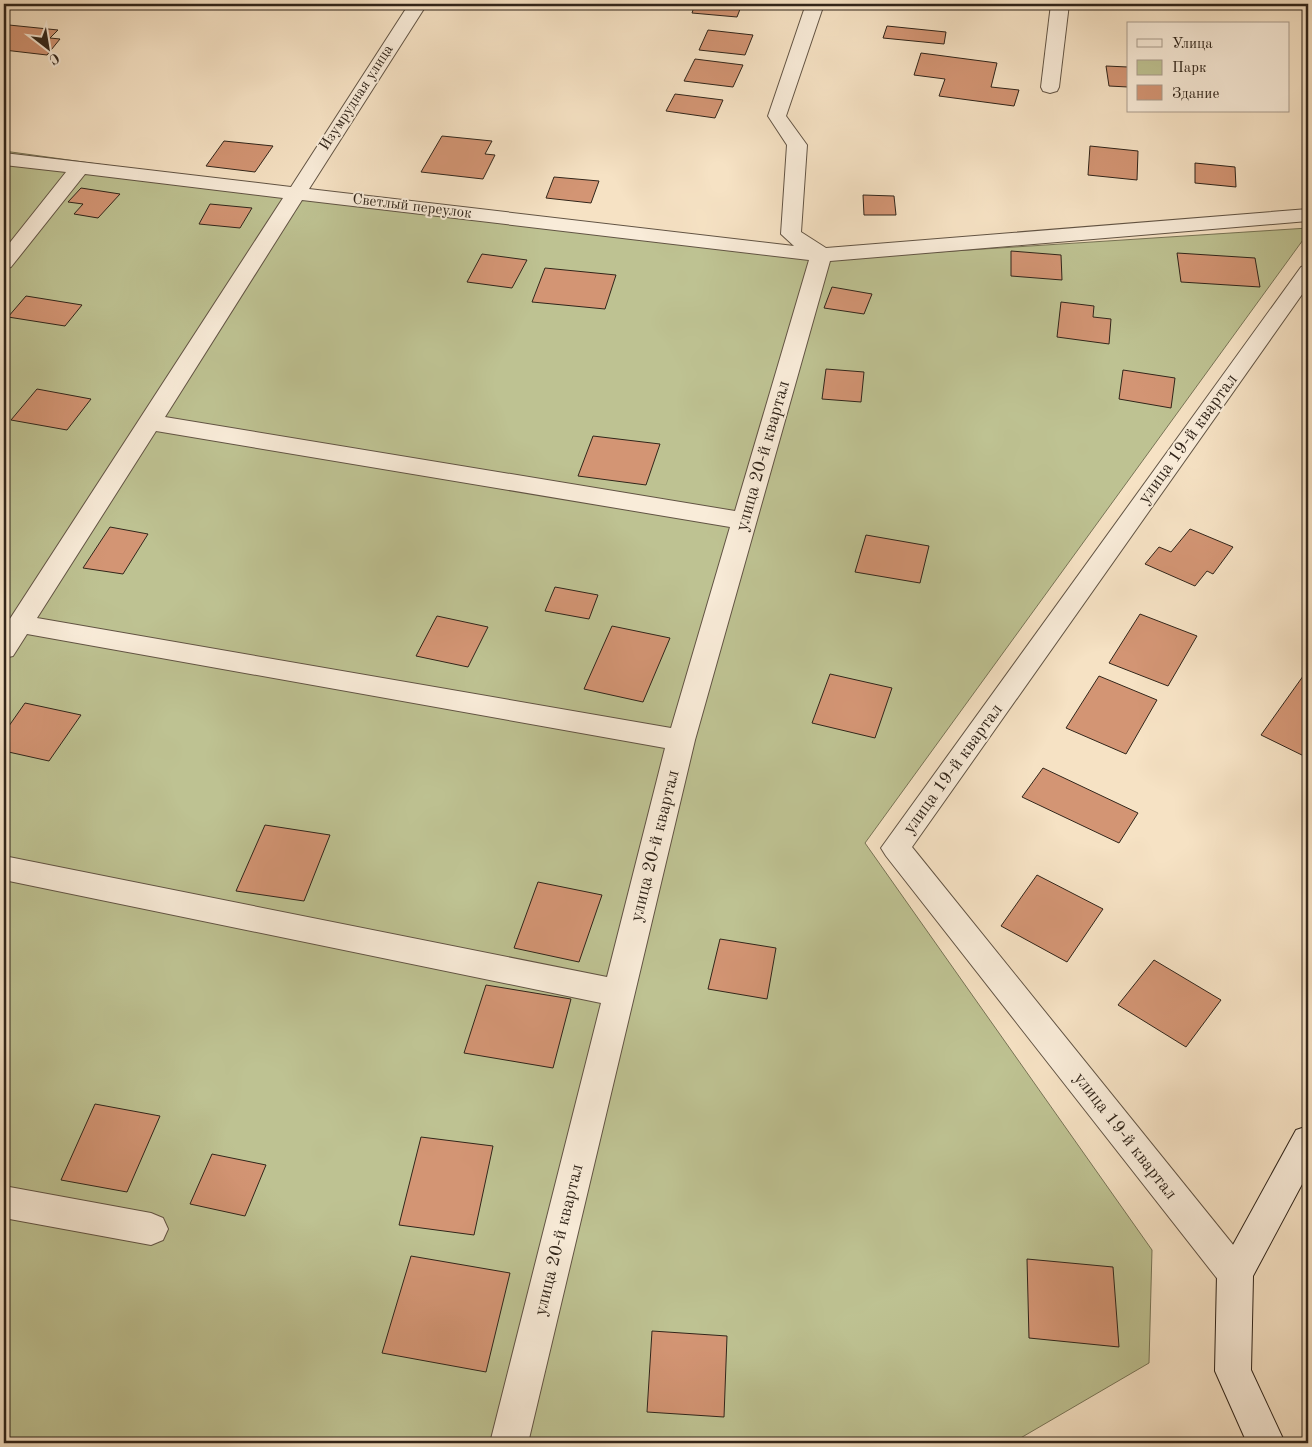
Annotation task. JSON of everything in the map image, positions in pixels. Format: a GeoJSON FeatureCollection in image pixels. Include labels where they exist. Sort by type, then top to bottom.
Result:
{"type":"FeatureCollection","features":[{"type":"Feature","properties":{"kind":"street","name":"Изумрудная улица"},"geometry":{"type":"LineString","coordinates":[[4,650],[418,4]]}},
{"type":"Feature","properties":{"kind":"street"},"geometry":{"type":"LineString","coordinates":[[815,4],[777,116],[797,145],[791,234],[821,255]]}},
{"type":"Feature","properties":{"kind":"street"},"geometry":{"type":"LineString","coordinates":[[1050,87],[1060,4]]}},
{"type":"Feature","properties":{"kind":"street","name":"Светлый переулок"},"geometry":{"type":"LineString","coordinates":[[4,158],[821,255],[1308,215]]}},
{"type":"Feature","properties":{"kind":"street"},"geometry":{"type":"LineString","coordinates":[[4,263],[80,168]]}},
{"type":"Feature","properties":{"kind":"street","name":"улица 20-й квартал"},"geometry":{"type":"LineString","coordinates":[[508,1443],[682,740],[821,255]]}},
{"type":"Feature","properties":{"kind":"street","name":"улица 19-й квартал"},"geometry":{"type":"LineString","coordinates":[[1235,1274],[896,848],[1308,271]]}},
{"type":"Feature","properties":{"kind":"street"},"geometry":{"type":"LineString","coordinates":[[149,422],[744,521]]}},
{"type":"Feature","properties":{"kind":"street"},"geometry":{"type":"LineString","coordinates":[[20,624],[682,740]]}},
{"type":"Feature","properties":{"kind":"street"},"geometry":{"type":"LineString","coordinates":[[4,868],[620,993]]}},
{"type":"Feature","properties":{"kind":"street"},"geometry":{"type":"LineString","coordinates":[[1266,1443],[1232,1370],[1235,1274],[1308,1141]]}},
{"type":"Feature","properties":{"kind":"street"},"geometry":{"type":"LineString","coordinates":[[4,1202],[151,1229]]}},
{"type":"Feature","properties":{"kind":"green space"},"geometry":{"type":"Polygon","coordinates":[[[4,151],[638,239],[845,258],[1308,228],[1308,233],[865,843],[1152,1250],[1149,1363],[1012,1443],[4,1443],[4,151]]]}},
{"type":"Feature","properties":{"kind":"building"},"geometry":{"type":"Polygon","coordinates":[[[695,4],[742,4],[737,17],[692,13],[695,4]]]}},
{"type":"Feature","properties":{"kind":"building"},"geometry":{"type":"Polygon","coordinates":[[[9,25],[58,30],[50,38],[60,39],[47,55],[4,50],[4,30],[9,25]]]}},
{"type":"Feature","properties":{"kind":"building"},"geometry":{"type":"Polygon","coordinates":[[[887,26],[946,32],[944,44],[883,38],[887,26]]]}},
{"type":"Feature","properties":{"kind":"building"},"geometry":{"type":"Polygon","coordinates":[[[708,30],[753,35],[745,55],[699,50],[708,30]]]}},
{"type":"Feature","properties":{"kind":"building"},"geometry":{"type":"Polygon","coordinates":[[[921,53],[997,63],[991,87],[1019,90],[1014,106],[939,96],[945,79],[914,75],[921,53]]]}},
{"type":"Feature","properties":{"kind":"building"},"geometry":{"type":"Polygon","coordinates":[[[695,59],[743,65],[733,87],[684,81],[695,59]]]}},
{"type":"Feature","properties":{"kind":"building"},"geometry":{"type":"Polygon","coordinates":[[[1106,66],[1127,67],[1127,87],[1109,86],[1106,66]]]}},
{"type":"Feature","properties":{"kind":"building"},"geometry":{"type":"Polygon","coordinates":[[[675,94],[723,100],[715,118],[666,111],[675,94]]]}},
{"type":"Feature","properties":{"kind":"building"},"geometry":{"type":"Polygon","coordinates":[[[442,136],[492,141],[485,154],[495,155],[483,179],[421,172],[442,136]]]}},
{"type":"Feature","properties":{"kind":"building"},"geometry":{"type":"Polygon","coordinates":[[[224,141],[273,146],[255,172],[206,166],[224,141]]]}},
{"type":"Feature","properties":{"kind":"building"},"geometry":{"type":"Polygon","coordinates":[[[1090,146],[1138,151],[1137,180],[1088,175],[1090,146]]]}},
{"type":"Feature","properties":{"kind":"building"},"geometry":{"type":"Polygon","coordinates":[[[1195,163],[1235,167],[1236,187],[1195,183],[1195,163]]]}},
{"type":"Feature","properties":{"kind":"building"},"geometry":{"type":"Polygon","coordinates":[[[554,177],[599,181],[591,203],[546,198],[554,177]]]}},
{"type":"Feature","properties":{"kind":"building"},"geometry":{"type":"Polygon","coordinates":[[[81,188],[120,194],[98,218],[74,214],[83,204],[68,202],[81,188]]]}},
{"type":"Feature","properties":{"kind":"building"},"geometry":{"type":"Polygon","coordinates":[[[863,195],[894,196],[896,215],[864,215],[863,195]]]}},
{"type":"Feature","properties":{"kind":"building"},"geometry":{"type":"Polygon","coordinates":[[[210,204],[252,208],[240,228],[199,224],[210,204]]]}},
{"type":"Feature","properties":{"kind":"building"},"geometry":{"type":"Polygon","coordinates":[[[1011,251],[1061,255],[1062,280],[1011,276],[1011,251]]]}},
{"type":"Feature","properties":{"kind":"building"},"geometry":{"type":"Polygon","coordinates":[[[1177,253],[1255,258],[1260,287],[1181,282],[1177,253]]]}},
{"type":"Feature","properties":{"kind":"building"},"geometry":{"type":"Polygon","coordinates":[[[482,254],[527,260],[512,288],[467,282],[482,254]]]}},
{"type":"Feature","properties":{"kind":"building"},"geometry":{"type":"Polygon","coordinates":[[[545,268],[616,275],[605,309],[532,302],[545,268]]]}},
{"type":"Feature","properties":{"kind":"building"},"geometry":{"type":"Polygon","coordinates":[[[832,287],[872,294],[864,314],[824,308],[832,287]]]}},
{"type":"Feature","properties":{"kind":"building"},"geometry":{"type":"Polygon","coordinates":[[[26,296],[82,305],[65,326],[8,317],[26,296]]]}},
{"type":"Feature","properties":{"kind":"building"},"geometry":{"type":"Polygon","coordinates":[[[1061,302],[1094,306],[1093,317],[1111,319],[1109,344],[1057,337],[1061,302]]]}},
{"type":"Feature","properties":{"kind":"building"},"geometry":{"type":"Polygon","coordinates":[[[826,369],[864,372],[861,402],[822,399],[826,369]]]}},
{"type":"Feature","properties":{"kind":"building"},"geometry":{"type":"Polygon","coordinates":[[[1123,370],[1175,378],[1171,408],[1119,399],[1123,370]]]}},
{"type":"Feature","properties":{"kind":"building"},"geometry":{"type":"Polygon","coordinates":[[[37,389],[91,399],[67,430],[11,420],[37,389]]]}},
{"type":"Feature","properties":{"kind":"building"},"geometry":{"type":"Polygon","coordinates":[[[593,436],[660,444],[646,485],[578,476],[593,436]]]}},
{"type":"Feature","properties":{"kind":"building"},"geometry":{"type":"Polygon","coordinates":[[[110,527],[148,534],[123,574],[83,568],[110,527]]]}},
{"type":"Feature","properties":{"kind":"building"},"geometry":{"type":"Polygon","coordinates":[[[1190,529],[1233,547],[1213,574],[1207,571],[1195,586],[1145,564],[1159,547],[1171,552],[1190,529]]]}},
{"type":"Feature","properties":{"kind":"building"},"geometry":{"type":"Polygon","coordinates":[[[866,535],[929,546],[920,583],[855,572],[866,535]]]}},
{"type":"Feature","properties":{"kind":"building"},"geometry":{"type":"Polygon","coordinates":[[[555,587],[598,595],[589,619],[545,611],[555,587]]]}},
{"type":"Feature","properties":{"kind":"building"},"geometry":{"type":"Polygon","coordinates":[[[1140,614],[1197,636],[1168,686],[1109,663],[1140,614]]]}},
{"type":"Feature","properties":{"kind":"building"},"geometry":{"type":"Polygon","coordinates":[[[437,616],[488,627],[468,667],[416,656],[437,616]]]}},
{"type":"Feature","properties":{"kind":"building"},"geometry":{"type":"Polygon","coordinates":[[[612,626],[670,638],[643,702],[584,689],[612,626]]]}},
{"type":"Feature","properties":{"kind":"building"},"geometry":{"type":"Polygon","coordinates":[[[1306,672],[1308,673],[1308,758],[1261,735],[1306,672]]]}},
{"type":"Feature","properties":{"kind":"building"},"geometry":{"type":"Polygon","coordinates":[[[830,674],[892,688],[875,738],[812,723],[830,674]]]}},
{"type":"Feature","properties":{"kind":"building"},"geometry":{"type":"Polygon","coordinates":[[[1099,676],[1157,700],[1126,754],[1066,728],[1099,676]]]}},
{"type":"Feature","properties":{"kind":"building"},"geometry":{"type":"Polygon","coordinates":[[[25,703],[81,715],[49,761],[4,751],[4,733],[25,703]]]}},
{"type":"Feature","properties":{"kind":"building"},"geometry":{"type":"Polygon","coordinates":[[[1043,768],[1138,813],[1119,843],[1022,797],[1043,768]]]}},
{"type":"Feature","properties":{"kind":"building"},"geometry":{"type":"Polygon","coordinates":[[[265,825],[330,835],[304,901],[236,891],[265,825]]]}},
{"type":"Feature","properties":{"kind":"building"},"geometry":{"type":"Polygon","coordinates":[[[1037,875],[1103,909],[1067,962],[1001,926],[1037,875]]]}},
{"type":"Feature","properties":{"kind":"building"},"geometry":{"type":"Polygon","coordinates":[[[538,882],[602,895],[579,962],[514,948],[538,882]]]}},
{"type":"Feature","properties":{"kind":"building"},"geometry":{"type":"Polygon","coordinates":[[[720,939],[776,948],[767,999],[708,989],[720,939]]]}},
{"type":"Feature","properties":{"kind":"building"},"geometry":{"type":"Polygon","coordinates":[[[1154,960],[1221,1000],[1186,1047],[1118,1005],[1154,960]]]}},
{"type":"Feature","properties":{"kind":"building"},"geometry":{"type":"Polygon","coordinates":[[[486,985],[571,999],[553,1068],[464,1053],[486,985]]]}},
{"type":"Feature","properties":{"kind":"building"},"geometry":{"type":"Polygon","coordinates":[[[95,1104],[160,1116],[127,1192],[61,1180],[95,1104]]]}},
{"type":"Feature","properties":{"kind":"building"},"geometry":{"type":"Polygon","coordinates":[[[421,1137],[493,1146],[474,1235],[399,1225],[421,1137]]]}},
{"type":"Feature","properties":{"kind":"building"},"geometry":{"type":"Polygon","coordinates":[[[212,1154],[266,1165],[245,1216],[190,1204],[212,1154]]]}},
{"type":"Feature","properties":{"kind":"building"},"geometry":{"type":"Polygon","coordinates":[[[411,1256],[510,1273],[486,1372],[382,1353],[411,1256]]]}},
{"type":"Feature","properties":{"kind":"building"},"geometry":{"type":"Polygon","coordinates":[[[1027,1259],[1113,1267],[1119,1347],[1029,1338],[1027,1259]]]}},
{"type":"Feature","properties":{"kind":"building"},"geometry":{"type":"Polygon","coordinates":[[[652,1331],[727,1336],[724,1417],[647,1412],[652,1331]]]}}]}
